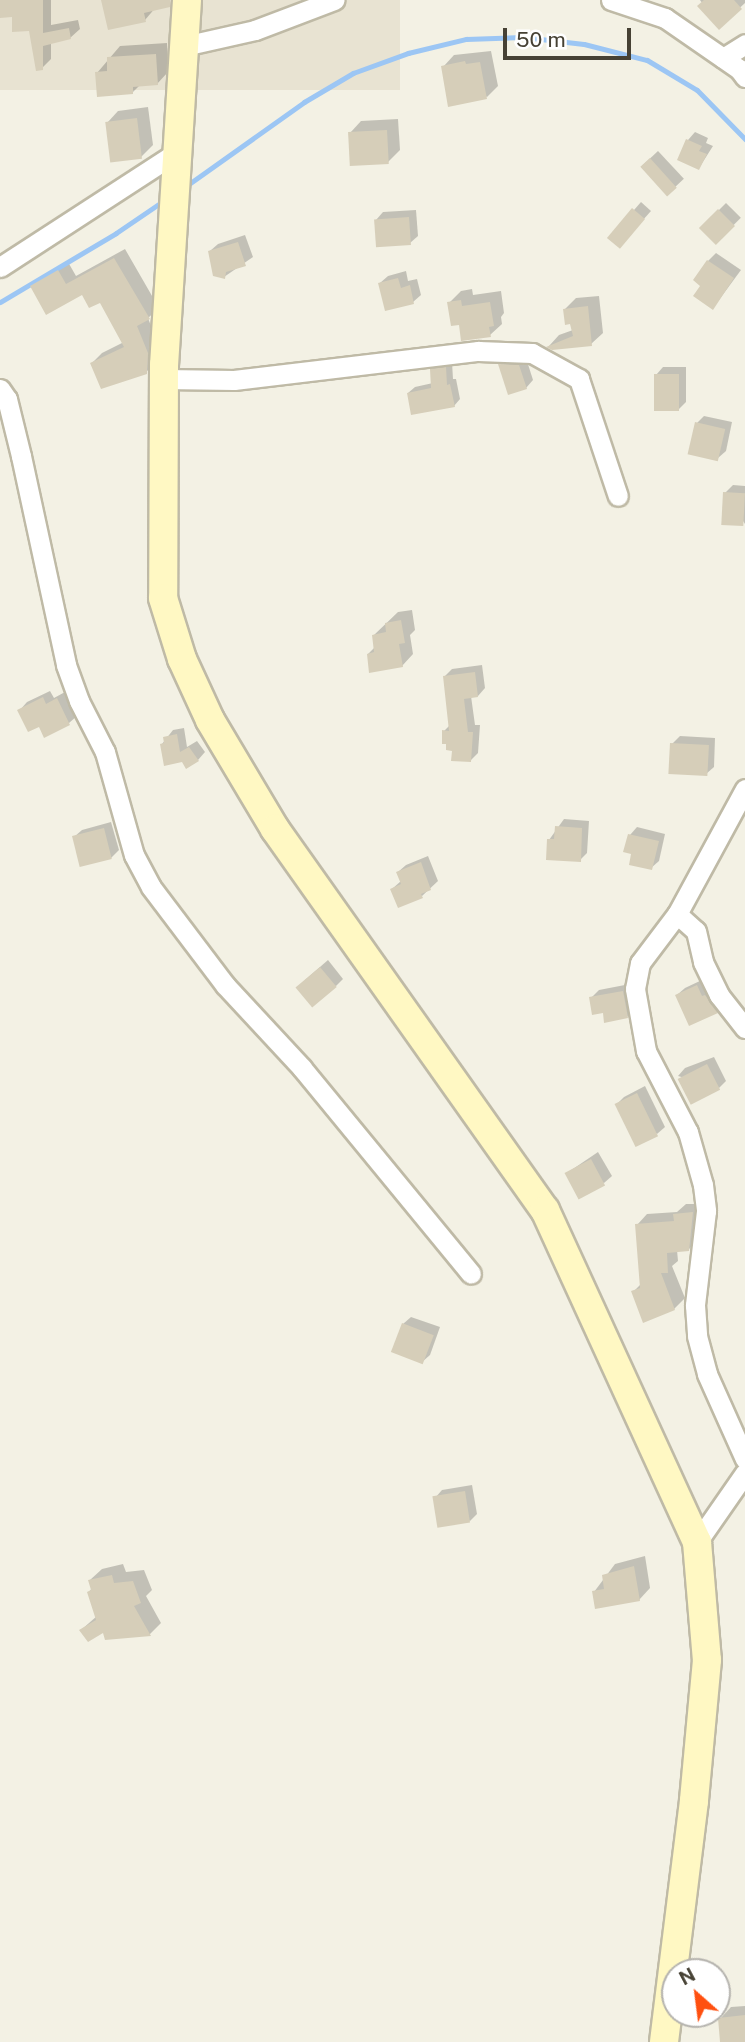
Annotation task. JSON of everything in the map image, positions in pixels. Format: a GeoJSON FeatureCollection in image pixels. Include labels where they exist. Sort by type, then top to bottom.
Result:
{"type":"FeatureCollection","features":[{"type":"Feature","properties":{"kind":"main road"},"geometry":{"type":"LineString","coordinates":[[187,0],[164,379],[163,598],[182,659],[210,720],[275,829],[545,1210],[697,1542],[707,1660],[694,1801],[666,2039]]}},
{"type":"Feature","properties":{"kind":"street"},"geometry":{"type":"LineString","coordinates":[[184,46],[255,30],[334,0]]}},
{"type":"Feature","properties":{"kind":"street"},"geometry":{"type":"LineString","coordinates":[[611,0],[665,18],[723,58],[745,77]]}},
{"type":"Feature","properties":{"kind":"street"},"geometry":{"type":"LineString","coordinates":[[723,58],[745,44]]}},
{"type":"Feature","properties":{"kind":"street"},"geometry":{"type":"LineString","coordinates":[[0,267],[176,180]]}},
{"type":"Feature","properties":{"kind":"street"},"geometry":{"type":"LineString","coordinates":[[164,379],[234,380],[478,351],[532,353],[579,379],[618,496]]}},
{"type":"Feature","properties":{"kind":"street"},"geometry":{"type":"LineString","coordinates":[[0,389],[7,399],[21,456],[66,665],[79,701],[105,752],[139,866],[151,887],[225,985],[302,1068],[471,1274]]}},
{"type":"Feature","properties":{"kind":"street"},"geometry":{"type":"LineString","coordinates":[[745,789],[677,914],[640,963],[635,989],[646,1051],[688,1132],[703,1185],[706,1211],[695,1305],[696,1336],[707,1374],[745,1460]]}},
{"type":"Feature","properties":{"kind":"street"},"geometry":{"type":"LineString","coordinates":[[677,914],[696,931],[703,962],[719,995],[745,1028]]}},
{"type":"Feature","properties":{"kind":"street"},"geometry":{"type":"LineString","coordinates":[[697,1542],[745,1473]]}},
{"type":"Feature","properties":{"kind":"shaded area"},"geometry":{"type":"Polygon","coordinates":[[[0,0],[400,0],[400,90],[0,90],[0,0]]]}},
{"type":"Feature","properties":{"kind":"building"},"geometry":{"type":"Polygon","coordinates":[[[0,0],[43,0],[43,33],[69,28],[71,39],[43,46],[43,70],[36,71],[29,31],[12,32],[12,17],[0,18],[0,0]]]}},
{"type":"Feature","properties":{"kind":"building"},"geometry":{"type":"Polygon","coordinates":[[[101,0],[170,0],[170,7],[144,13],[146,22],[108,30],[101,0]]]}},
{"type":"Feature","properties":{"kind":"building"},"geometry":{"type":"Polygon","coordinates":[[[704,0],[734,0],[742,9],[719,30],[697,6],[704,0]]]}},
{"type":"Feature","properties":{"kind":"building"},"geometry":{"type":"Polygon","coordinates":[[[156,54],[158,85],[133,87],[133,94],[97,97],[95,72],[107,71],[107,57],[156,54]]]}},
{"type":"Feature","properties":{"kind":"building"},"geometry":{"type":"Polygon","coordinates":[[[465,61],[466,64],[480,62],[487,99],[448,107],[441,66],[465,61]]]}},
{"type":"Feature","properties":{"kind":"building"},"geometry":{"type":"Polygon","coordinates":[[[137,118],[142,159],[110,163],[105,122],[137,118]]]}},
{"type":"Feature","properties":{"kind":"building"},"geometry":{"type":"Polygon","coordinates":[[[387,130],[389,164],[350,166],[348,132],[387,130]]]}},
{"type":"Feature","properties":{"kind":"building"},"geometry":{"type":"Polygon","coordinates":[[[686,139],[702,146],[699,151],[707,154],[699,170],[677,160],[686,139]]]}},
{"type":"Feature","properties":{"kind":"building"},"geometry":{"type":"Polygon","coordinates":[[[650,158],[677,188],[667,196],[640,167],[650,158]]]}},
{"type":"Feature","properties":{"kind":"building"},"geometry":{"type":"Polygon","coordinates":[[[632,208],[645,219],[620,249],[607,238],[632,208]]]}},
{"type":"Feature","properties":{"kind":"building"},"geometry":{"type":"Polygon","coordinates":[[[718,209],[735,226],[716,245],[699,228],[718,209]]]}},
{"type":"Feature","properties":{"kind":"building"},"geometry":{"type":"Polygon","coordinates":[[[409,217],[411,245],[376,247],[374,219],[409,217]]]}},
{"type":"Feature","properties":{"kind":"building"},"geometry":{"type":"Polygon","coordinates":[[[238,242],[246,266],[226,272],[225,279],[213,276],[208,251],[238,242]]]}},
{"type":"Feature","properties":{"kind":"building"},"geometry":{"type":"Polygon","coordinates":[[[114,258],[150,319],[137,326],[148,353],[147,374],[101,389],[90,363],[124,347],[100,303],[89,308],[82,295],[46,315],[30,286],[58,270],[66,284],[114,258]]]}},
{"type":"Feature","properties":{"kind":"building"},"geometry":{"type":"Polygon","coordinates":[[[707,260],[734,278],[713,310],[693,296],[700,286],[693,280],[707,260]]]}},
{"type":"Feature","properties":{"kind":"building"},"geometry":{"type":"Polygon","coordinates":[[[398,278],[401,288],[410,285],[414,304],[385,311],[378,283],[398,278]]]}},
{"type":"Feature","properties":{"kind":"building"},"geometry":{"type":"Polygon","coordinates":[[[461,300],[462,306],[490,302],[494,326],[489,327],[491,337],[461,341],[459,325],[451,326],[447,302],[461,300]]]}},
{"type":"Feature","properties":{"kind":"building"},"geometry":{"type":"Polygon","coordinates":[[[588,306],[592,346],[552,350],[546,347],[573,336],[570,324],[565,325],[563,309],[588,306]]]}},
{"type":"Feature","properties":{"kind":"building"},"geometry":{"type":"Polygon","coordinates":[[[498,364],[519,365],[527,389],[508,395],[498,364]]]}},
{"type":"Feature","properties":{"kind":"building"},"geometry":{"type":"Polygon","coordinates":[[[446,367],[447,385],[450,384],[455,407],[411,415],[407,393],[431,388],[430,369],[446,367]]]}},
{"type":"Feature","properties":{"kind":"building"},"geometry":{"type":"Polygon","coordinates":[[[654,374],[679,374],[679,411],[654,411],[654,374]]]}},
{"type":"Feature","properties":{"kind":"building"},"geometry":{"type":"Polygon","coordinates":[[[695,422],[725,429],[718,461],[688,454],[695,422]]]}},
{"type":"Feature","properties":{"kind":"building"},"geometry":{"type":"Polygon","coordinates":[[[723,492],[745,493],[743,526],[721,525],[723,492]]]}},
{"type":"Feature","properties":{"kind":"building"},"geometry":{"type":"Polygon","coordinates":[[[401,620],[405,643],[399,644],[403,667],[369,673],[367,654],[374,652],[372,635],[386,632],[385,623],[401,620]]]}},
{"type":"Feature","properties":{"kind":"building"},"geometry":{"type":"Polygon","coordinates":[[[475,672],[478,697],[464,699],[468,732],[473,732],[471,762],[451,761],[452,751],[446,750],[446,744],[442,744],[442,730],[449,731],[443,676],[475,672]]]}},
{"type":"Feature","properties":{"kind":"building"},"geometry":{"type":"Polygon","coordinates":[[[43,697],[46,704],[57,698],[70,725],[44,738],[39,727],[28,732],[17,710],[43,697]]]}},
{"type":"Feature","properties":{"kind":"building"},"geometry":{"type":"Polygon","coordinates":[[[177,734],[180,752],[189,747],[199,761],[186,769],[182,762],[164,766],[160,744],[164,743],[163,737],[177,734]]]}},
{"type":"Feature","properties":{"kind":"building"},"geometry":{"type":"Polygon","coordinates":[[[670,743],[709,745],[707,776],[668,774],[670,743]]]}},
{"type":"Feature","properties":{"kind":"building"},"geometry":{"type":"Polygon","coordinates":[[[555,826],[582,828],[581,862],[546,860],[547,839],[554,839],[555,826]]]}},
{"type":"Feature","properties":{"kind":"building"},"geometry":{"type":"Polygon","coordinates":[[[104,828],[112,859],[80,867],[72,836],[104,828]]]}},
{"type":"Feature","properties":{"kind":"building"},"geometry":{"type":"Polygon","coordinates":[[[628,834],[659,841],[652,870],[629,865],[631,854],[623,852],[628,834]]]}},
{"type":"Feature","properties":{"kind":"building"},"geometry":{"type":"Polygon","coordinates":[[[421,862],[431,890],[421,894],[423,898],[398,908],[390,889],[401,884],[396,872],[421,862]]]}},
{"type":"Feature","properties":{"kind":"building"},"geometry":{"type":"Polygon","coordinates":[[[320,967],[337,987],[312,1007],[295,988],[320,967]]]}},
{"type":"Feature","properties":{"kind":"building"},"geometry":{"type":"Polygon","coordinates":[[[697,985],[702,996],[705,995],[718,1013],[689,1026],[675,995],[697,985]]]}},
{"type":"Feature","properties":{"kind":"building"},"geometry":{"type":"Polygon","coordinates":[[[623,991],[628,1018],[604,1023],[603,1013],[592,1015],[589,997],[623,991]]]}},
{"type":"Feature","properties":{"kind":"building"},"geometry":{"type":"Polygon","coordinates":[[[707,1064],[720,1090],[691,1105],[678,1079],[707,1064]]]}},
{"type":"Feature","properties":{"kind":"building"},"geometry":{"type":"Polygon","coordinates":[[[637,1093],[658,1136],[636,1147],[615,1104],[637,1093]]]}},
{"type":"Feature","properties":{"kind":"building"},"geometry":{"type":"Polygon","coordinates":[[[591,1159],[605,1185],[579,1200],[565,1173],[591,1159]]]}},
{"type":"Feature","properties":{"kind":"building"},"geometry":{"type":"Polygon","coordinates":[[[693,1212],[689,1251],[667,1253],[668,1273],[661,1273],[675,1310],[643,1323],[631,1291],[640,1288],[635,1224],[674,1221],[673,1214],[693,1212]]]}},
{"type":"Feature","properties":{"kind":"building"},"geometry":{"type":"Polygon","coordinates":[[[402,1323],[434,1335],[423,1364],[391,1352],[402,1323]]]}},
{"type":"Feature","properties":{"kind":"building"},"geometry":{"type":"Polygon","coordinates":[[[465,1491],[470,1523],[437,1528],[432,1496],[465,1491]]]}},
{"type":"Feature","properties":{"kind":"building"},"geometry":{"type":"Polygon","coordinates":[[[634,1566],[640,1601],[595,1609],[592,1591],[604,1589],[602,1575],[634,1566]]]}},
{"type":"Feature","properties":{"kind":"building"},"geometry":{"type":"Polygon","coordinates":[[[112,1575],[114,1583],[133,1581],[141,1603],[134,1606],[151,1636],[105,1640],[103,1633],[88,1642],[79,1630],[96,1620],[87,1592],[91,1590],[88,1580],[112,1575]]]}},
{"type":"Feature","properties":{"kind":"building"},"geometry":{"type":"Polygon","coordinates":[[[745,2015],[745,2042],[720,2042],[719,2028],[731,2028],[731,2017],[745,2015]]]}},
{"type":"Feature","properties":{"kind":"waterway"},"geometry":{"type":"LineString","coordinates":[[186,186],[304,102],[353,73],[408,53],[466,39],[523,37],[584,44],[647,60],[697,90],[745,139]]}},
{"type":"Feature","properties":{"kind":"waterway"},"geometry":{"type":"LineString","coordinates":[[0,302],[116,233],[166,199]]}}]}
